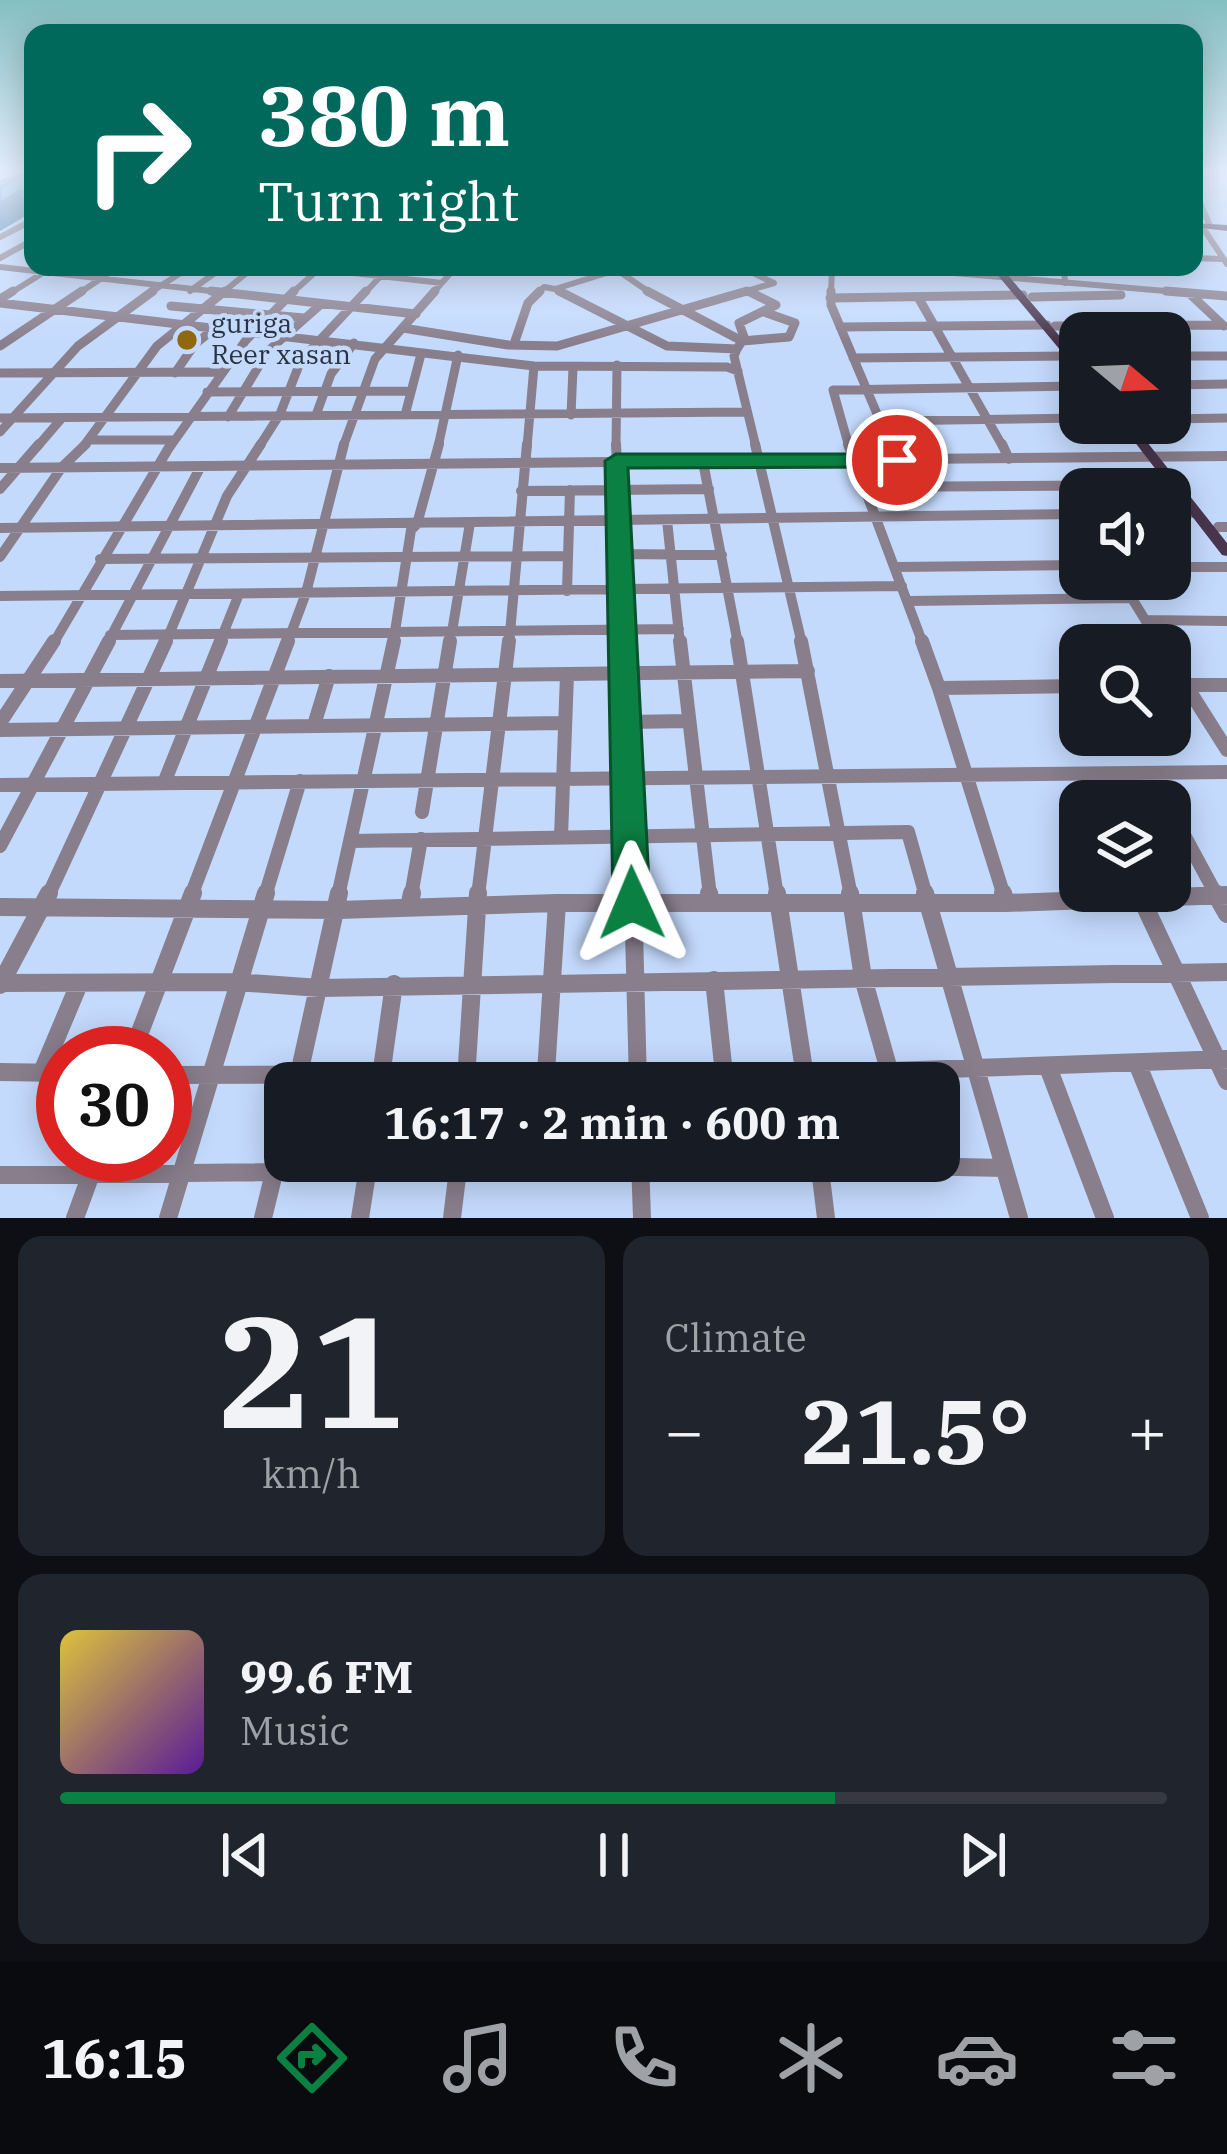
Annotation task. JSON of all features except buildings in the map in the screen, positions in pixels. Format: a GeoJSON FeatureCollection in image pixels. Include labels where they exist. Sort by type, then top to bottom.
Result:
{"type":"FeatureCollection","features":[{"type":"Feature","properties":{"kind":"main road"},"geometry":{"type":"LineString","coordinates":[[1009,276],[1059,334]]}},
{"type":"Feature","properties":{"kind":"main road"},"geometry":{"type":"LineString","coordinates":[[1146,444],[1224,531]]}},
{"type":"Feature","properties":{"kind":"main road"},"geometry":{"type":"LineString","coordinates":[[1157,458],[1163,468]]}},
{"type":"Feature","properties":{"kind":"main road"},"geometry":{"type":"LineString","coordinates":[[1191,507],[1227,552]]}},
{"type":"Feature","properties":{"kind":"street"},"geometry":{"type":"LineString","coordinates":[[1203,233],[1224,258]]}},
{"type":"Feature","properties":{"kind":"street"},"geometry":{"type":"LineString","coordinates":[[0,301],[37,276]]}},
{"type":"Feature","properties":{"kind":"street"},"geometry":{"type":"LineString","coordinates":[[89,276],[416,314]]}},
{"type":"Feature","properties":{"kind":"street"},"geometry":{"type":"LineString","coordinates":[[0,346],[103,276]]}},
{"type":"Feature","properties":{"kind":"street"},"geometry":{"type":"LineString","coordinates":[[0,432],[6,418],[78,346],[176,276]]}},
{"type":"Feature","properties":{"kind":"street"},"geometry":{"type":"LineString","coordinates":[[152,320],[211,276]]}},
{"type":"Feature","properties":{"kind":"street"},"geometry":{"type":"LineString","coordinates":[[0,556],[62,467],[90,440],[157,346],[244,276]]}},
{"type":"Feature","properties":{"kind":"street"},"geometry":{"type":"LineString","coordinates":[[0,726],[83,594],[155,466],[218,372],[252,331],[312,276]]}},
{"type":"Feature","properties":{"kind":"street"},"geometry":{"type":"LineString","coordinates":[[373,276],[442,283]]}},
{"type":"Feature","properties":{"kind":"street"},"geometry":{"type":"LineString","coordinates":[[142,1026],[306,593],[336,465],[358,416],[375,359],[448,276]]}},
{"type":"Feature","properties":{"kind":"street"},"geometry":{"type":"LineString","coordinates":[[555,289],[596,276]]}},
{"type":"Feature","properties":{"kind":"street"},"geometry":{"type":"LineString","coordinates":[[633,276],[742,344]]}},
{"type":"Feature","properties":{"kind":"street"},"geometry":{"type":"LineString","coordinates":[[404,328],[557,346],[774,284],[759,276]]}},
{"type":"Feature","properties":{"kind":"street"},"geometry":{"type":"LineString","coordinates":[[831,276],[830,298],[840,327],[897,460]]}},
{"type":"Feature","properties":{"kind":"street"},"geometry":{"type":"LineString","coordinates":[[1024,276],[1227,296]]}},
{"type":"Feature","properties":{"kind":"street"},"geometry":{"type":"LineString","coordinates":[[1064,276],[1065,283]]}},
{"type":"Feature","properties":{"kind":"street"},"geometry":{"type":"LineString","coordinates":[[1127,288],[1139,276]]}},
{"type":"Feature","properties":{"kind":"street"},"geometry":{"type":"LineString","coordinates":[[380,277],[301,360],[280,414],[227,496],[130,726],[0,984],[236,982],[320,988],[1227,972]]}},
{"type":"Feature","properties":{"kind":"street"},"geometry":{"type":"LineString","coordinates":[[0,284],[19,286]]}},
{"type":"Feature","properties":{"kind":"street"},"geometry":{"type":"LineString","coordinates":[[514,344],[532,295],[544,287],[667,346],[789,337],[795,323],[764,312]]}},
{"type":"Feature","properties":{"kind":"street"},"geometry":{"type":"LineString","coordinates":[[830,298],[1145,296],[1148,291]]}},
{"type":"Feature","properties":{"kind":"street"},"geometry":{"type":"LineString","coordinates":[[750,292],[775,304],[739,323],[738,371],[791,590],[841,833],[863,977],[887,1062]]}},
{"type":"Feature","properties":{"kind":"street"},"geometry":{"type":"LineString","coordinates":[[1190,294],[1225,327]]}},
{"type":"Feature","properties":{"kind":"street"},"geometry":{"type":"LineString","coordinates":[[918,297],[992,422],[1009,460]]}},
{"type":"Feature","properties":{"kind":"street"},"geometry":{"type":"LineString","coordinates":[[0,301],[534,366],[727,367],[738,371]]}},
{"type":"Feature","properties":{"kind":"street"},"geometry":{"type":"LineString","coordinates":[[171,305],[304,318]]}},
{"type":"Feature","properties":{"kind":"street"},"geometry":{"type":"LineString","coordinates":[[228,417],[284,335],[320,305]]}},
{"type":"Feature","properties":{"kind":"street"},"geometry":{"type":"LineString","coordinates":[[175,373],[195,344],[236,311]]}},
{"type":"Feature","properties":{"kind":"street"},"geometry":{"type":"LineString","coordinates":[[840,327],[1225,327]]}},
{"type":"Feature","properties":{"kind":"street"},"geometry":{"type":"LineString","coordinates":[[316,415],[331,374],[354,343]]}},
{"type":"Feature","properties":{"kind":"street"},"geometry":{"type":"LineString","coordinates":[[404,415],[421,354]]}},
{"type":"Feature","properties":{"kind":"street"},"geometry":{"type":"LineString","coordinates":[[302,1062],[397,632],[412,557],[409,546],[448,412],[458,355]]}},
{"type":"Feature","properties":{"kind":"street"},"geometry":{"type":"LineString","coordinates":[[1191,356],[1227,356]]}},
{"type":"Feature","properties":{"kind":"street"},"geometry":{"type":"LineString","coordinates":[[853,358],[1059,357]]}},
{"type":"Feature","properties":{"kind":"street"},"geometry":{"type":"LineString","coordinates":[[617,365],[613,412],[622,520],[636,1062]]}},
{"type":"Feature","properties":{"kind":"street"},"geometry":{"type":"LineString","coordinates":[[467,1062],[482,838],[502,723],[534,366]]}},
{"type":"Feature","properties":{"kind":"street"},"geometry":{"type":"LineString","coordinates":[[571,415],[573,368]]}},
{"type":"Feature","properties":{"kind":"street"},"geometry":{"type":"LineString","coordinates":[[0,373],[218,372]]}},
{"type":"Feature","properties":{"kind":"street"},"geometry":{"type":"LineString","coordinates":[[1191,385],[1227,384]]}},
{"type":"Feature","properties":{"kind":"street"},"geometry":{"type":"LineString","coordinates":[[1006,903],[939,688],[909,601],[860,487],[832,393],[864,387],[1059,386]]}},
{"type":"Feature","properties":{"kind":"street"},"geometry":{"type":"LineString","coordinates":[[207,392],[409,391]]}},
{"type":"Feature","properties":{"kind":"street"},"geometry":{"type":"LineString","coordinates":[[6,418],[746,412]]}},
{"type":"Feature","properties":{"kind":"street"},"geometry":{"type":"LineString","coordinates":[[0,489],[62,418]]}},
{"type":"Feature","properties":{"kind":"street"},"geometry":{"type":"LineString","coordinates":[[1191,419],[1227,418]]}},
{"type":"Feature","properties":{"kind":"street"},"geometry":{"type":"LineString","coordinates":[[880,421],[1059,419]]}},
{"type":"Feature","properties":{"kind":"street"},"geometry":{"type":"LineString","coordinates":[[90,440],[173,440]]}},
{"type":"Feature","properties":{"kind":"street"},"geometry":{"type":"LineString","coordinates":[[0,468],[1227,456]]}},
{"type":"Feature","properties":{"kind":"street"},"geometry":{"type":"LineString","coordinates":[[704,462],[743,673],[803,1062]]}},
{"type":"Feature","properties":{"kind":"street"},"geometry":{"type":"LineString","coordinates":[[0,845],[201,466]]}},
{"type":"Feature","properties":{"kind":"street"},"geometry":{"type":"LineString","coordinates":[[860,487],[1059,486]]}},
{"type":"Feature","properties":{"kind":"street"},"geometry":{"type":"LineString","coordinates":[[521,491],[709,489]]}},
{"type":"Feature","properties":{"kind":"street"},"geometry":{"type":"LineString","coordinates":[[567,591],[570,490]]}},
{"type":"Feature","properties":{"kind":"street"},"geometry":{"type":"LineString","coordinates":[[1191,513],[1196,513]]}},
{"type":"Feature","properties":{"kind":"street"},"geometry":{"type":"LineString","coordinates":[[0,528],[1059,514]]}},
{"type":"Feature","properties":{"kind":"street"},"geometry":{"type":"LineString","coordinates":[[667,520],[711,903]]}},
{"type":"Feature","properties":{"kind":"street"},"geometry":{"type":"LineString","coordinates":[[422,812],[470,524]]}},
{"type":"Feature","properties":{"kind":"street"},"geometry":{"type":"LineString","coordinates":[[622,554],[722,555]]}},
{"type":"Feature","properties":{"kind":"street"},"geometry":{"type":"LineString","coordinates":[[100,559],[568,556]]}},
{"type":"Feature","properties":{"kind":"street"},"geometry":{"type":"LineString","coordinates":[[894,567],[1059,566]]}},
{"type":"Feature","properties":{"kind":"street"},"geometry":{"type":"LineString","coordinates":[[1191,567],[1227,567]]}},
{"type":"Feature","properties":{"kind":"street"},"geometry":{"type":"LineString","coordinates":[[0,596],[728,592],[902,586]]}},
{"type":"Feature","properties":{"kind":"street"},"geometry":{"type":"LineString","coordinates":[[164,783],[239,594]]}},
{"type":"Feature","properties":{"kind":"street"},"geometry":{"type":"LineString","coordinates":[[909,601],[1059,599]]}},
{"type":"Feature","properties":{"kind":"street"},"geometry":{"type":"LineString","coordinates":[[1132,600],[1147,624]]}},
{"type":"Feature","properties":{"kind":"street"},"geometry":{"type":"LineString","coordinates":[[1145,620],[1227,622]]}},
{"type":"Feature","properties":{"kind":"street"},"geometry":{"type":"LineString","coordinates":[[110,635],[679,629]]}},
{"type":"Feature","properties":{"kind":"street"},"geometry":{"type":"LineString","coordinates":[[0,681],[808,671]]}},
{"type":"Feature","properties":{"kind":"street"},"geometry":{"type":"LineString","coordinates":[[561,836],[567,675]]}},
{"type":"Feature","properties":{"kind":"street"},"geometry":{"type":"LineString","coordinates":[[314,725],[329,676]]}},
{"type":"Feature","properties":{"kind":"street"},"geometry":{"type":"LineString","coordinates":[[1191,685],[1227,685]]}},
{"type":"Feature","properties":{"kind":"street"},"geometry":{"type":"LineString","coordinates":[[939,688],[1059,686]]}},
{"type":"Feature","properties":{"kind":"street"},"geometry":{"type":"LineString","coordinates":[[1191,702],[1227,750]]}},
{"type":"Feature","properties":{"kind":"street"},"geometry":{"type":"LineString","coordinates":[[626,722],[688,721]]}},
{"type":"Feature","properties":{"kind":"street"},"geometry":{"type":"LineString","coordinates":[[0,726],[564,723]]}},
{"type":"Feature","properties":{"kind":"street"},"geometry":{"type":"LineString","coordinates":[[0,785],[1227,772]]}},
{"type":"Feature","properties":{"kind":"street"},"geometry":{"type":"LineString","coordinates":[[1151,775],[1154,780]]}},
{"type":"Feature","properties":{"kind":"street"},"geometry":{"type":"LineString","coordinates":[[192,1142],[236,982],[300,782]]}},
{"type":"Feature","properties":{"kind":"street"},"geometry":{"type":"LineString","coordinates":[[351,841],[908,832],[1019,1218]]}},
{"type":"Feature","properties":{"kind":"street"},"geometry":{"type":"LineString","coordinates":[[409,907],[421,838]]}},
{"type":"Feature","properties":{"kind":"street"},"geometry":{"type":"LineString","coordinates":[[1191,844],[1222,895],[1227,914]]}},
{"type":"Feature","properties":{"kind":"street"},"geometry":{"type":"LineString","coordinates":[[1191,896],[1222,895]]}},
{"type":"Feature","properties":{"kind":"street"},"geometry":{"type":"LineString","coordinates":[[0,907],[338,910],[557,903],[1059,901]]}},
{"type":"Feature","properties":{"kind":"street"},"geometry":{"type":"LineString","coordinates":[[547,1062],[557,903]]}},
{"type":"Feature","properties":{"kind":"street"},"geometry":{"type":"LineString","coordinates":[[1148,912],[1222,1059],[1227,1081]]}},
{"type":"Feature","properties":{"kind":"street"},"geometry":{"type":"LineString","coordinates":[[714,980],[723,1062]]}},
{"type":"Feature","properties":{"kind":"street"},"geometry":{"type":"LineString","coordinates":[[61,1026],[79,983]]}},
{"type":"Feature","properties":{"kind":"street"},"geometry":{"type":"LineString","coordinates":[[383,1062],[394,984]]}},
{"type":"Feature","properties":{"kind":"street"},"geometry":{"type":"LineString","coordinates":[[960,1068],[1222,1059]]}},
{"type":"Feature","properties":{"kind":"street"},"geometry":{"type":"LineString","coordinates":[[1137,1063],[1200,1218]]}},
{"type":"Feature","properties":{"kind":"street"},"geometry":{"type":"LineString","coordinates":[[1048,1067],[1105,1218]]}},
{"type":"Feature","properties":{"kind":"street"},"geometry":{"type":"LineString","coordinates":[[0,1072],[36,1072]]}},
{"type":"Feature","properties":{"kind":"street"},"geometry":{"type":"LineString","coordinates":[[192,1076],[264,1078]]}},
{"type":"Feature","properties":{"kind":"street"},"geometry":{"type":"LineString","coordinates":[[960,1167],[1004,1168]]}},
{"type":"Feature","properties":{"kind":"street"},"geometry":{"type":"LineString","coordinates":[[0,1175],[36,1170]]}},
{"type":"Feature","properties":{"kind":"street"},"geometry":{"type":"LineString","coordinates":[[192,1175],[264,1172]]}},
{"type":"Feature","properties":{"kind":"street"},"geometry":{"type":"LineString","coordinates":[[75,1218],[88,1182]]}},
{"type":"Feature","properties":{"kind":"street"},"geometry":{"type":"LineString","coordinates":[[168,1218],[181,1182]]}},
{"type":"Feature","properties":{"kind":"street"},"geometry":{"type":"LineString","coordinates":[[263,1218],[271,1182]]}},
{"type":"Feature","properties":{"kind":"street"},"geometry":{"type":"LineString","coordinates":[[360,1218],[366,1182]]}},
{"type":"Feature","properties":{"kind":"street"},"geometry":{"type":"LineString","coordinates":[[452,1218],[457,1182]]}},
{"type":"Feature","properties":{"kind":"street"},"geometry":{"type":"LineString","coordinates":[[641,1182],[642,1218]]}},
{"type":"Feature","properties":{"kind":"street"},"geometry":{"type":"LineString","coordinates":[[822,1182],[826,1218]]}},
{"type":"Feature","properties":{"kind":"place","name":"guriga Reer xasan"},"geometry":{"type":"Point","coordinates":[187,340]}},
{"type":"Feature","properties":{"kind":"route"},"geometry":{"type":"LineString","coordinates":[[632,903],[622,520],[616,461],[897,460]]}}]}
